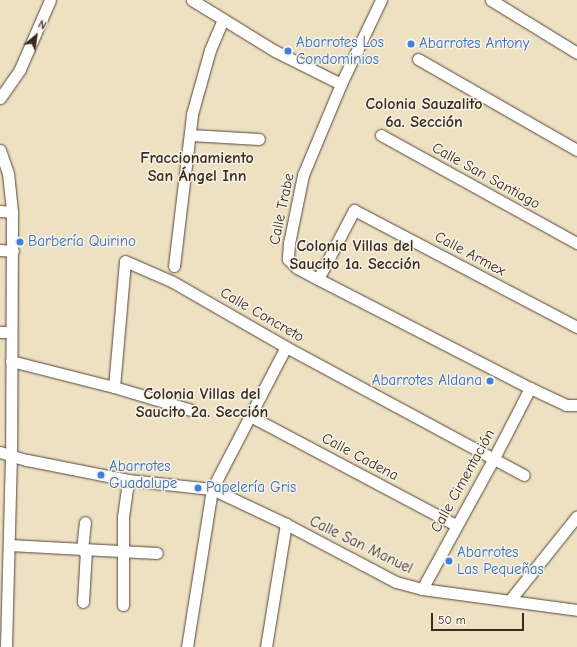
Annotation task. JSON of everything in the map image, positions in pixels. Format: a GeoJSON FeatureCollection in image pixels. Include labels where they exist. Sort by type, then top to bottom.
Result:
{"type":"FeatureCollection","features":[{"type":"Feature","properties":{"kind":"street"},"geometry":{"type":"LineString","coordinates":[[0,98],[20,69],[48,0]]}},
{"type":"Feature","properties":{"kind":"street"},"geometry":{"type":"LineString","coordinates":[[192,0],[275,51],[342,84]]}},
{"type":"Feature","properties":{"kind":"street","name":"Calle Trabe"},"geometry":{"type":"LineString","coordinates":[[381,0],[342,84],[303,175],[289,244],[288,259],[297,268],[530,388],[566,405],[576,406]]}},
{"type":"Feature","properties":{"kind":"street"},"geometry":{"type":"LineString","coordinates":[[491,0],[577,53]]}},
{"type":"Feature","properties":{"kind":"street"},"geometry":{"type":"LineString","coordinates":[[174,266],[192,114],[210,50],[223,20]]}},
{"type":"Feature","properties":{"kind":"street"},"geometry":{"type":"LineString","coordinates":[[418,59],[577,150]]}},
{"type":"Feature","properties":{"kind":"street"},"geometry":{"type":"LineString","coordinates":[[190,135],[259,139]]}},
{"type":"Feature","properties":{"kind":"street","name":"Calle San Santiago"},"geometry":{"type":"LineString","coordinates":[[381,135],[577,243]]}},
{"type":"Feature","properties":{"kind":"street"},"geometry":{"type":"LineString","coordinates":[[0,150],[8,173],[12,212],[13,251],[5,332],[11,361],[5,454],[9,545],[6,647]]}},
{"type":"Feature","properties":{"kind":"street","name":"Calle Armex"},"geometry":{"type":"LineString","coordinates":[[318,279],[354,210],[577,327]]}},
{"type":"Feature","properties":{"kind":"street"},"geometry":{"type":"LineString","coordinates":[[0,211],[12,212]]}},
{"type":"Feature","properties":{"kind":"street"},"geometry":{"type":"LineString","coordinates":[[0,250],[13,251]]}},
{"type":"Feature","properties":{"kind":"street","name":"Calle Concreto"},"geometry":{"type":"LineString","coordinates":[[114,387],[125,261],[173,282],[286,347],[524,475]]}},
{"type":"Feature","properties":{"kind":"street"},"geometry":{"type":"LineString","coordinates":[[187,647],[212,489],[286,347]]}},
{"type":"Feature","properties":{"kind":"street"},"geometry":{"type":"LineString","coordinates":[[11,361],[114,387],[191,410]]}},
{"type":"Feature","properties":{"kind":"street","name":"Calle Cimentación"},"geometry":{"type":"LineString","coordinates":[[422,589],[494,458],[530,388]]}},
{"type":"Feature","properties":{"kind":"street","name":"Calle Cadena"},"geometry":{"type":"LineString","coordinates":[[250,416],[456,525]]}},
{"type":"Feature","properties":{"kind":"street","name":"Calle San Manuel"},"geometry":{"type":"LineString","coordinates":[[5,454],[27,460],[128,480],[212,489],[286,524],[396,582],[422,589],[577,610]]}},
{"type":"Feature","properties":{"kind":"street"},"geometry":{"type":"LineString","coordinates":[[123,605],[122,517],[128,480]]}},
{"type":"Feature","properties":{"kind":"street"},"geometry":{"type":"LineString","coordinates":[[510,600],[577,516]]}},
{"type":"Feature","properties":{"kind":"street"},"geometry":{"type":"LineString","coordinates":[[83,602],[84,522]]}},
{"type":"Feature","properties":{"kind":"street"},"geometry":{"type":"LineString","coordinates":[[266,647],[286,524]]}},
{"type":"Feature","properties":{"kind":"street"},"geometry":{"type":"LineString","coordinates":[[9,545],[157,554]]}},
{"type":"Feature","properties":{"kind":"place","name":"Abarrotes Antony"},"geometry":{"type":"Point","coordinates":[411,44]}},
{"type":"Feature","properties":{"kind":"place","name":"Abarrotes Los Condominios"},"geometry":{"type":"Point","coordinates":[288,51]}},
{"type":"Feature","properties":{"kind":"place","name":"Barbería Quirino"},"geometry":{"type":"Point","coordinates":[20,242]}},
{"type":"Feature","properties":{"kind":"place","name":"Abarrotes Aldana"},"geometry":{"type":"Point","coordinates":[490,381]}},
{"type":"Feature","properties":{"kind":"place","name":"Abarrotes Guadalupe"},"geometry":{"type":"Point","coordinates":[101,475]}},
{"type":"Feature","properties":{"kind":"place","name":"Papelería Gris"},"geometry":{"type":"Point","coordinates":[198,488]}},
{"type":"Feature","properties":{"kind":"place","name":"Abarrotes Las Pequeñas"},"geometry":{"type":"Point","coordinates":[449,561]}},
{"type":"Feature","properties":{"kind":"district","name":"Colonia Sauzalito 6a. Sección"},"geometry":{"type":"Point","coordinates":[424,113]}},
{"type":"Feature","properties":{"kind":"district","name":"Fraccionamiento San Ángel Inn"},"geometry":{"type":"Point","coordinates":[197,167]}},
{"type":"Feature","properties":{"kind":"district","name":"Colonia Villas del Saucito 1a. Sección"},"geometry":{"type":"Point","coordinates":[355,255]}},
{"type":"Feature","properties":{"kind":"district","name":"Colonia Villas del Saucito 2a. Sección"},"geometry":{"type":"Point","coordinates":[202,403]}}]}
